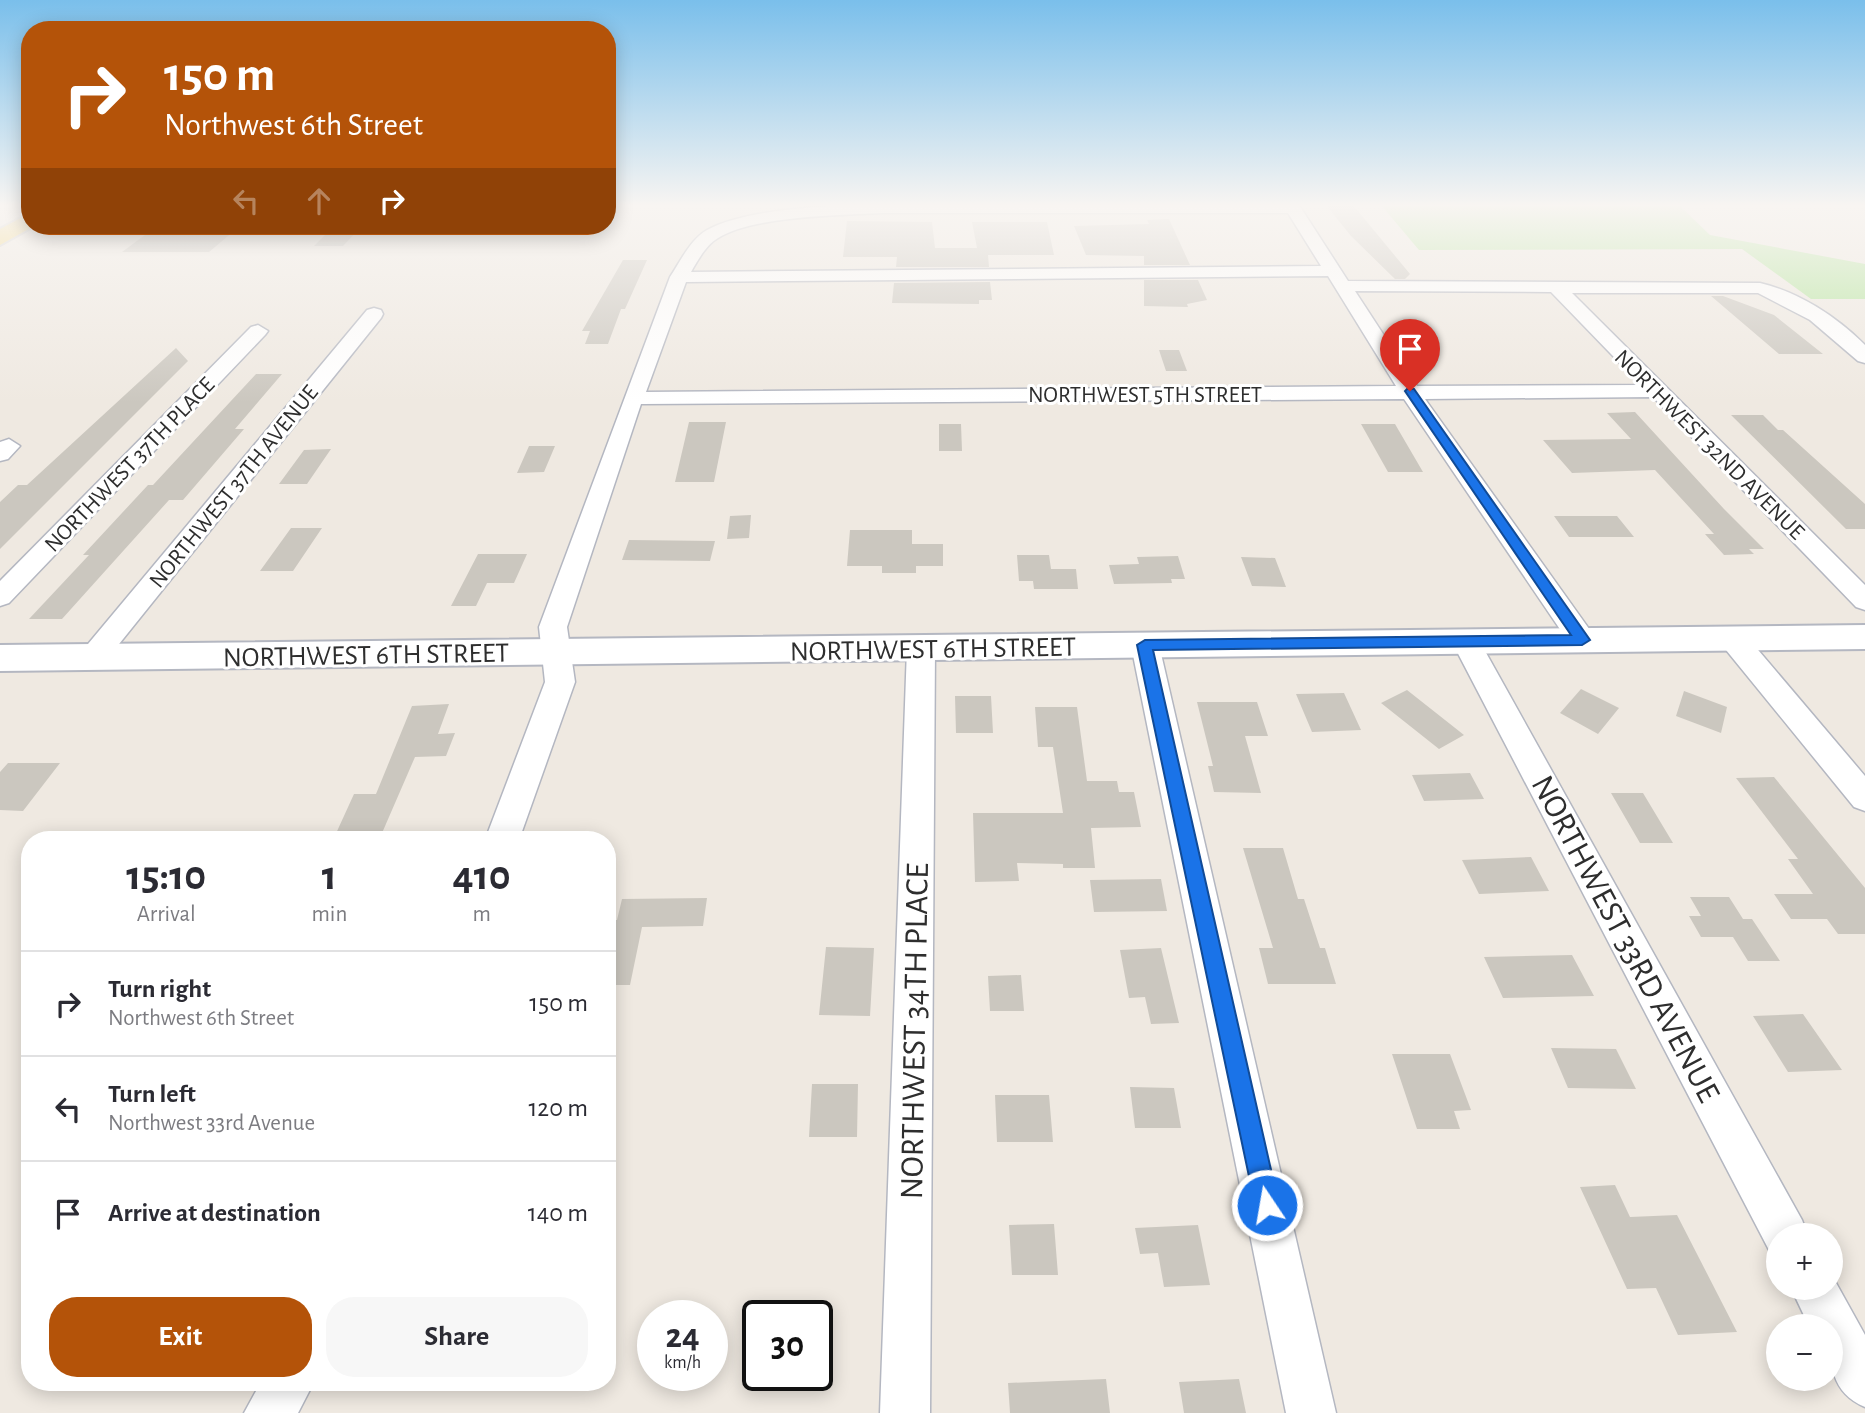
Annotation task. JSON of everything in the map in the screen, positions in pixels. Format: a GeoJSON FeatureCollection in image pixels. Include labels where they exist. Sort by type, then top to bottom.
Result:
{"type":"FeatureCollection","features":[{"type":"Feature","properties":{"kind":"main road","name":"NORTHWEST 6TH STREET"},"geometry":{"type":"LineString","coordinates":[[0,658],[1865,637]]}},
{"type":"Feature","properties":{"kind":"street"},"geometry":{"type":"LineString","coordinates":[[505,831],[560,682],[553,627],[633,398],[682,271]]}},
{"type":"Feature","properties":{"kind":"street"},"geometry":{"type":"LineString","coordinates":[[1334,271],[1410,391],[1582,640]]}},
{"type":"Feature","properties":{"kind":"street"},"geometry":{"type":"LineString","coordinates":[[679,276],[1339,279],[1555,286],[1734,286],[1778,293],[1862,348]]}},
{"type":"Feature","properties":{"kind":"street","name":"NORTHWEST 32ND AVENUE"},"geometry":{"type":"LineString","coordinates":[[1555,286],[1865,601]]}},
{"type":"Feature","properties":{"kind":"street","name":"NORTHWEST 37TH AVENUE"},"geometry":{"type":"LineString","coordinates":[[93,657],[373,314]]}},
{"type":"Feature","properties":{"kind":"street","name":"NORTHWEST 37TH PLACE"},"geometry":{"type":"LineString","coordinates":[[0,597],[258,331]]}},
{"type":"Feature","properties":{"kind":"street","name":"NORTHWEST 5TH STREET"},"geometry":{"type":"LineString","coordinates":[[633,398],[1658,391]]}},
{"type":"Feature","properties":{"kind":"street"},"geometry":{"type":"LineString","coordinates":[[1732,638],[1865,798]]}},
{"type":"Feature","properties":{"kind":"street","name":"NORTHWEST 33RD AVENUE"},"geometry":{"type":"LineString","coordinates":[[1466,642],[1779,1223]]}},
{"type":"Feature","properties":{"kind":"street"},"geometry":{"type":"LineString","coordinates":[[1145,645],[1311,1413]]}},
{"type":"Feature","properties":{"kind":"street","name":"NORTHWEST 34TH PLACE"},"geometry":{"type":"LineString","coordinates":[[905,1413],[921,648]]}},
{"type":"Feature","properties":{"kind":"street"},"geometry":{"type":"LineString","coordinates":[[1820,1300],[1865,1383]]}},
{"type":"Feature","properties":{"kind":"street"},"geometry":{"type":"LineString","coordinates":[[269,1413],[284,1391]]}},
{"type":"Feature","properties":{"kind":"green space"},"geometry":{"type":"Polygon","coordinates":[[[1772,271],[1865,271],[1865,299],[1811,299],[1772,271]]]}},
{"type":"Feature","properties":{"kind":"building"},"geometry":{"type":"Polygon","coordinates":[[[617,271],[642,271],[625,309],[621,309],[608,344],[585,344],[590,331],[582,331],[617,271]]]}},
{"type":"Feature","properties":{"kind":"building"},"geometry":{"type":"Polygon","coordinates":[[[1387,271],[1407,271],[1410,274],[1405,279],[1395,279],[1387,271]]]}},
{"type":"Feature","properties":{"kind":"building"},"geometry":{"type":"Polygon","coordinates":[[[1144,280],[1198,280],[1207,300],[1187,304],[1188,307],[1144,306],[1144,280]]]}},
{"type":"Feature","properties":{"kind":"building"},"geometry":{"type":"Polygon","coordinates":[[[990,282],[992,300],[979,300],[979,304],[892,303],[894,283],[990,282]]]}},
{"type":"Feature","properties":{"kind":"building"},"geometry":{"type":"Polygon","coordinates":[[[1711,296],[1723,296],[1774,315],[1823,354],[1779,354],[1711,296]]]}},
{"type":"Feature","properties":{"kind":"building"},"geometry":{"type":"Polygon","coordinates":[[[176,348],[188,361],[0,549],[0,502],[18,485],[27,485],[176,348]]]}},
{"type":"Feature","properties":{"kind":"building"},"geometry":{"type":"Polygon","coordinates":[[[1159,350],[1179,350],[1187,371],[1166,371],[1159,350]]]}},
{"type":"Feature","properties":{"kind":"building"},"geometry":{"type":"Polygon","coordinates":[[[256,374],[282,374],[235,429],[244,429],[183,500],[169,500],[62,619],[29,619],[89,555],[83,555],[148,485],[153,485],[256,374]]]}},
{"type":"Feature","properties":{"kind":"building"},"geometry":{"type":"Polygon","coordinates":[[[1635,412],[1764,549],[1749,549],[1754,554],[1724,555],[1705,534],[1714,534],[1655,470],[1572,473],[1543,440],[1631,439],[1607,413],[1635,412]]]}},
{"type":"Feature","properties":{"kind":"building"},"geometry":{"type":"Polygon","coordinates":[[[1731,415],[1763,415],[1778,430],[1783,430],[1865,504],[1865,529],[1846,529],[1731,415]]]}},
{"type":"Feature","properties":{"kind":"building"},"geometry":{"type":"Polygon","coordinates":[[[689,422],[726,422],[714,482],[675,482],[689,422]]]}},
{"type":"Feature","properties":{"kind":"building"},"geometry":{"type":"Polygon","coordinates":[[[939,424],[961,424],[962,451],[939,451],[939,424]]]}},
{"type":"Feature","properties":{"kind":"building"},"geometry":{"type":"Polygon","coordinates":[[[1361,424],[1395,424],[1423,472],[1388,472],[1361,424]]]}},
{"type":"Feature","properties":{"kind":"building"},"geometry":{"type":"Polygon","coordinates":[[[529,446],[555,446],[544,472],[517,473],[529,446]]]}},
{"type":"Feature","properties":{"kind":"building"},"geometry":{"type":"Polygon","coordinates":[[[331,449],[307,484],[279,484],[304,450],[331,449]]]}},
{"type":"Feature","properties":{"kind":"building"},"geometry":{"type":"Polygon","coordinates":[[[751,515],[749,538],[727,539],[730,516],[751,515]]]}},
{"type":"Feature","properties":{"kind":"building"},"geometry":{"type":"Polygon","coordinates":[[[1554,516],[1617,516],[1634,537],[1569,537],[1554,516]]]}},
{"type":"Feature","properties":{"kind":"building"},"geometry":{"type":"Polygon","coordinates":[[[291,528],[322,528],[293,571],[260,571],[291,528]]]}},
{"type":"Feature","properties":{"kind":"building"},"geometry":{"type":"Polygon","coordinates":[[[850,530],[912,530],[912,544],[943,544],[943,566],[916,566],[916,573],[882,573],[882,566],[847,566],[850,530]]]}},
{"type":"Feature","properties":{"kind":"building"},"geometry":{"type":"Polygon","coordinates":[[[629,540],[715,541],[710,561],[622,560],[629,540]]]}},
{"type":"Feature","properties":{"kind":"building"},"geometry":{"type":"Polygon","coordinates":[[[478,554],[527,554],[514,583],[487,583],[476,606],[451,606],[478,554]]]}},
{"type":"Feature","properties":{"kind":"building"},"geometry":{"type":"Polygon","coordinates":[[[1017,555],[1049,555],[1051,569],[1076,569],[1078,589],[1034,589],[1033,581],[1019,581],[1017,555]]]}},
{"type":"Feature","properties":{"kind":"building"},"geometry":{"type":"Polygon","coordinates":[[[1178,556],[1185,579],[1171,579],[1172,583],[1114,584],[1109,565],[1139,564],[1137,557],[1178,556]]]}},
{"type":"Feature","properties":{"kind":"building"},"geometry":{"type":"Polygon","coordinates":[[[1241,557],[1275,558],[1286,587],[1252,586],[1241,557]]]}},
{"type":"Feature","properties":{"kind":"building"},"geometry":{"type":"Polygon","coordinates":[[[1581,689],[1619,708],[1598,734],[1560,713],[1581,689]]]}},
{"type":"Feature","properties":{"kind":"building"},"geometry":{"type":"Polygon","coordinates":[[[1407,690],[1464,735],[1439,749],[1381,703],[1407,690]]]}},
{"type":"Feature","properties":{"kind":"building"},"geometry":{"type":"Polygon","coordinates":[[[1684,691],[1727,707],[1721,733],[1676,716],[1684,691]]]}},
{"type":"Feature","properties":{"kind":"building"},"geometry":{"type":"Polygon","coordinates":[[[1344,693],[1361,730],[1312,732],[1296,694],[1344,693]]]}},
{"type":"Feature","properties":{"kind":"building"},"geometry":{"type":"Polygon","coordinates":[[[955,696],[991,696],[993,733],[956,733],[955,696]]]}},
{"type":"Feature","properties":{"kind":"building"},"geometry":{"type":"Polygon","coordinates":[[[1197,702],[1257,702],[1268,736],[1245,736],[1261,793],[1214,792],[1208,766],[1213,766],[1197,702]]]}},
{"type":"Feature","properties":{"kind":"building"},"geometry":{"type":"Polygon","coordinates":[[[449,704],[438,734],[455,733],[446,756],[415,757],[383,831],[337,831],[354,794],[376,794],[412,706],[449,704]]]}},
{"type":"Feature","properties":{"kind":"building"},"geometry":{"type":"Polygon","coordinates":[[[1035,707],[1077,707],[1087,781],[1117,781],[1119,792],[1134,792],[1141,827],[1091,828],[1095,868],[1017,863],[1019,881],[975,882],[973,813],[1063,813],[1053,747],[1038,747],[1035,707]]]}},
{"type":"Feature","properties":{"kind":"building"},"geometry":{"type":"Polygon","coordinates":[[[8,763],[60,763],[23,811],[0,810],[0,772],[8,763]]]}},
{"type":"Feature","properties":{"kind":"building"},"geometry":{"type":"Polygon","coordinates":[[[1470,773],[1484,799],[1424,801],[1412,775],[1470,773]]]}},
{"type":"Feature","properties":{"kind":"building"},"geometry":{"type":"Polygon","coordinates":[[[1774,777],[1865,888],[1865,934],[1838,934],[1827,919],[1791,919],[1774,894],[1813,894],[1788,859],[1798,859],[1736,778],[1774,777]]]}},
{"type":"Feature","properties":{"kind":"building"},"geometry":{"type":"Polygon","coordinates":[[[1611,793],[1643,793],[1673,843],[1640,843],[1611,793]]]}},
{"type":"Feature","properties":{"kind":"building"},"geometry":{"type":"Polygon","coordinates":[[[1243,848],[1283,848],[1298,899],[1304,899],[1320,948],[1325,948],[1336,984],[1268,984],[1259,948],[1273,948],[1243,848]]]}},
{"type":"Feature","properties":{"kind":"building"},"geometry":{"type":"Polygon","coordinates":[[[1531,857],[1549,891],[1479,894],[1462,860],[1531,857]]]}},
{"type":"Feature","properties":{"kind":"building"},"geometry":{"type":"Polygon","coordinates":[[[1161,879],[1167,911],[1094,912],[1090,880],[1161,879]]]}},
{"type":"Feature","properties":{"kind":"building"},"geometry":{"type":"Polygon","coordinates":[[[1690,897],[1729,897],[1743,919],[1752,919],[1780,961],[1748,961],[1733,937],[1701,937],[1689,916],[1701,916],[1690,897]]]}},
{"type":"Feature","properties":{"kind":"building"},"geometry":{"type":"Polygon","coordinates":[[[707,898],[703,926],[642,927],[630,985],[616,985],[616,920],[622,899],[707,898]]]}},
{"type":"Feature","properties":{"kind":"building"},"geometry":{"type":"Polygon","coordinates":[[[826,947],[874,948],[870,1016],[819,1015],[826,947]]]}},
{"type":"Feature","properties":{"kind":"building"},"geometry":{"type":"Polygon","coordinates":[[[1161,948],[1179,1023],[1151,1024],[1145,997],[1129,998],[1120,950],[1161,948]]]}},
{"type":"Feature","properties":{"kind":"building"},"geometry":{"type":"Polygon","coordinates":[[[1572,955],[1594,996],[1503,998],[1484,957],[1572,955]]]}},
{"type":"Feature","properties":{"kind":"building"},"geometry":{"type":"Polygon","coordinates":[[[1021,975],[1024,1011],[990,1011],[988,976],[1021,975]]]}},
{"type":"Feature","properties":{"kind":"building"},"geometry":{"type":"Polygon","coordinates":[[[1803,1014],[1842,1070],[1788,1072],[1753,1016],[1803,1014]]]}},
{"type":"Feature","properties":{"kind":"building"},"geometry":{"type":"Polygon","coordinates":[[[1551,1048],[1616,1049],[1636,1089],[1568,1088],[1551,1048]]]}},
{"type":"Feature","properties":{"kind":"building"},"geometry":{"type":"Polygon","coordinates":[[[1392,1054],[1450,1054],[1471,1110],[1454,1111],[1460,1129],[1417,1129],[1392,1054]]]}},
{"type":"Feature","properties":{"kind":"building"},"geometry":{"type":"Polygon","coordinates":[[[812,1084],[858,1084],[857,1137],[809,1137],[812,1084]]]}},
{"type":"Feature","properties":{"kind":"building"},"geometry":{"type":"Polygon","coordinates":[[[1130,1087],[1174,1088],[1181,1128],[1135,1128],[1130,1087]]]}},
{"type":"Feature","properties":{"kind":"building"},"geometry":{"type":"Polygon","coordinates":[[[995,1095],[1049,1095],[1053,1142],[997,1142],[995,1095]]]}},
{"type":"Feature","properties":{"kind":"building"},"geometry":{"type":"Polygon","coordinates":[[[1615,1185],[1630,1217],[1677,1215],[1737,1332],[1678,1335],[1656,1288],[1627,1289],[1580,1187],[1615,1185]]]}},
{"type":"Feature","properties":{"kind":"building"},"geometry":{"type":"Polygon","coordinates":[[[1054,1224],[1058,1275],[1012,1275],[1009,1225],[1054,1224]]]}},
{"type":"Feature","properties":{"kind":"building"},"geometry":{"type":"Polygon","coordinates":[[[1198,1225],[1210,1285],[1164,1287],[1158,1253],[1140,1254],[1135,1228],[1198,1225]]]}},
{"type":"Feature","properties":{"kind":"building"},"geometry":{"type":"Polygon","coordinates":[[[1106,1379],[1110,1413],[1010,1413],[1008,1383],[1106,1379]]]}},
{"type":"Feature","properties":{"kind":"building"},"geometry":{"type":"Polygon","coordinates":[[[1239,1379],[1246,1413],[1184,1413],[1179,1382],[1239,1379]]]}},
{"type":"Feature","properties":{"kind":"route"},"geometry":{"type":"LineString","coordinates":[[1267,1205],[1145,645],[1582,640],[1410,391]]}}]}
